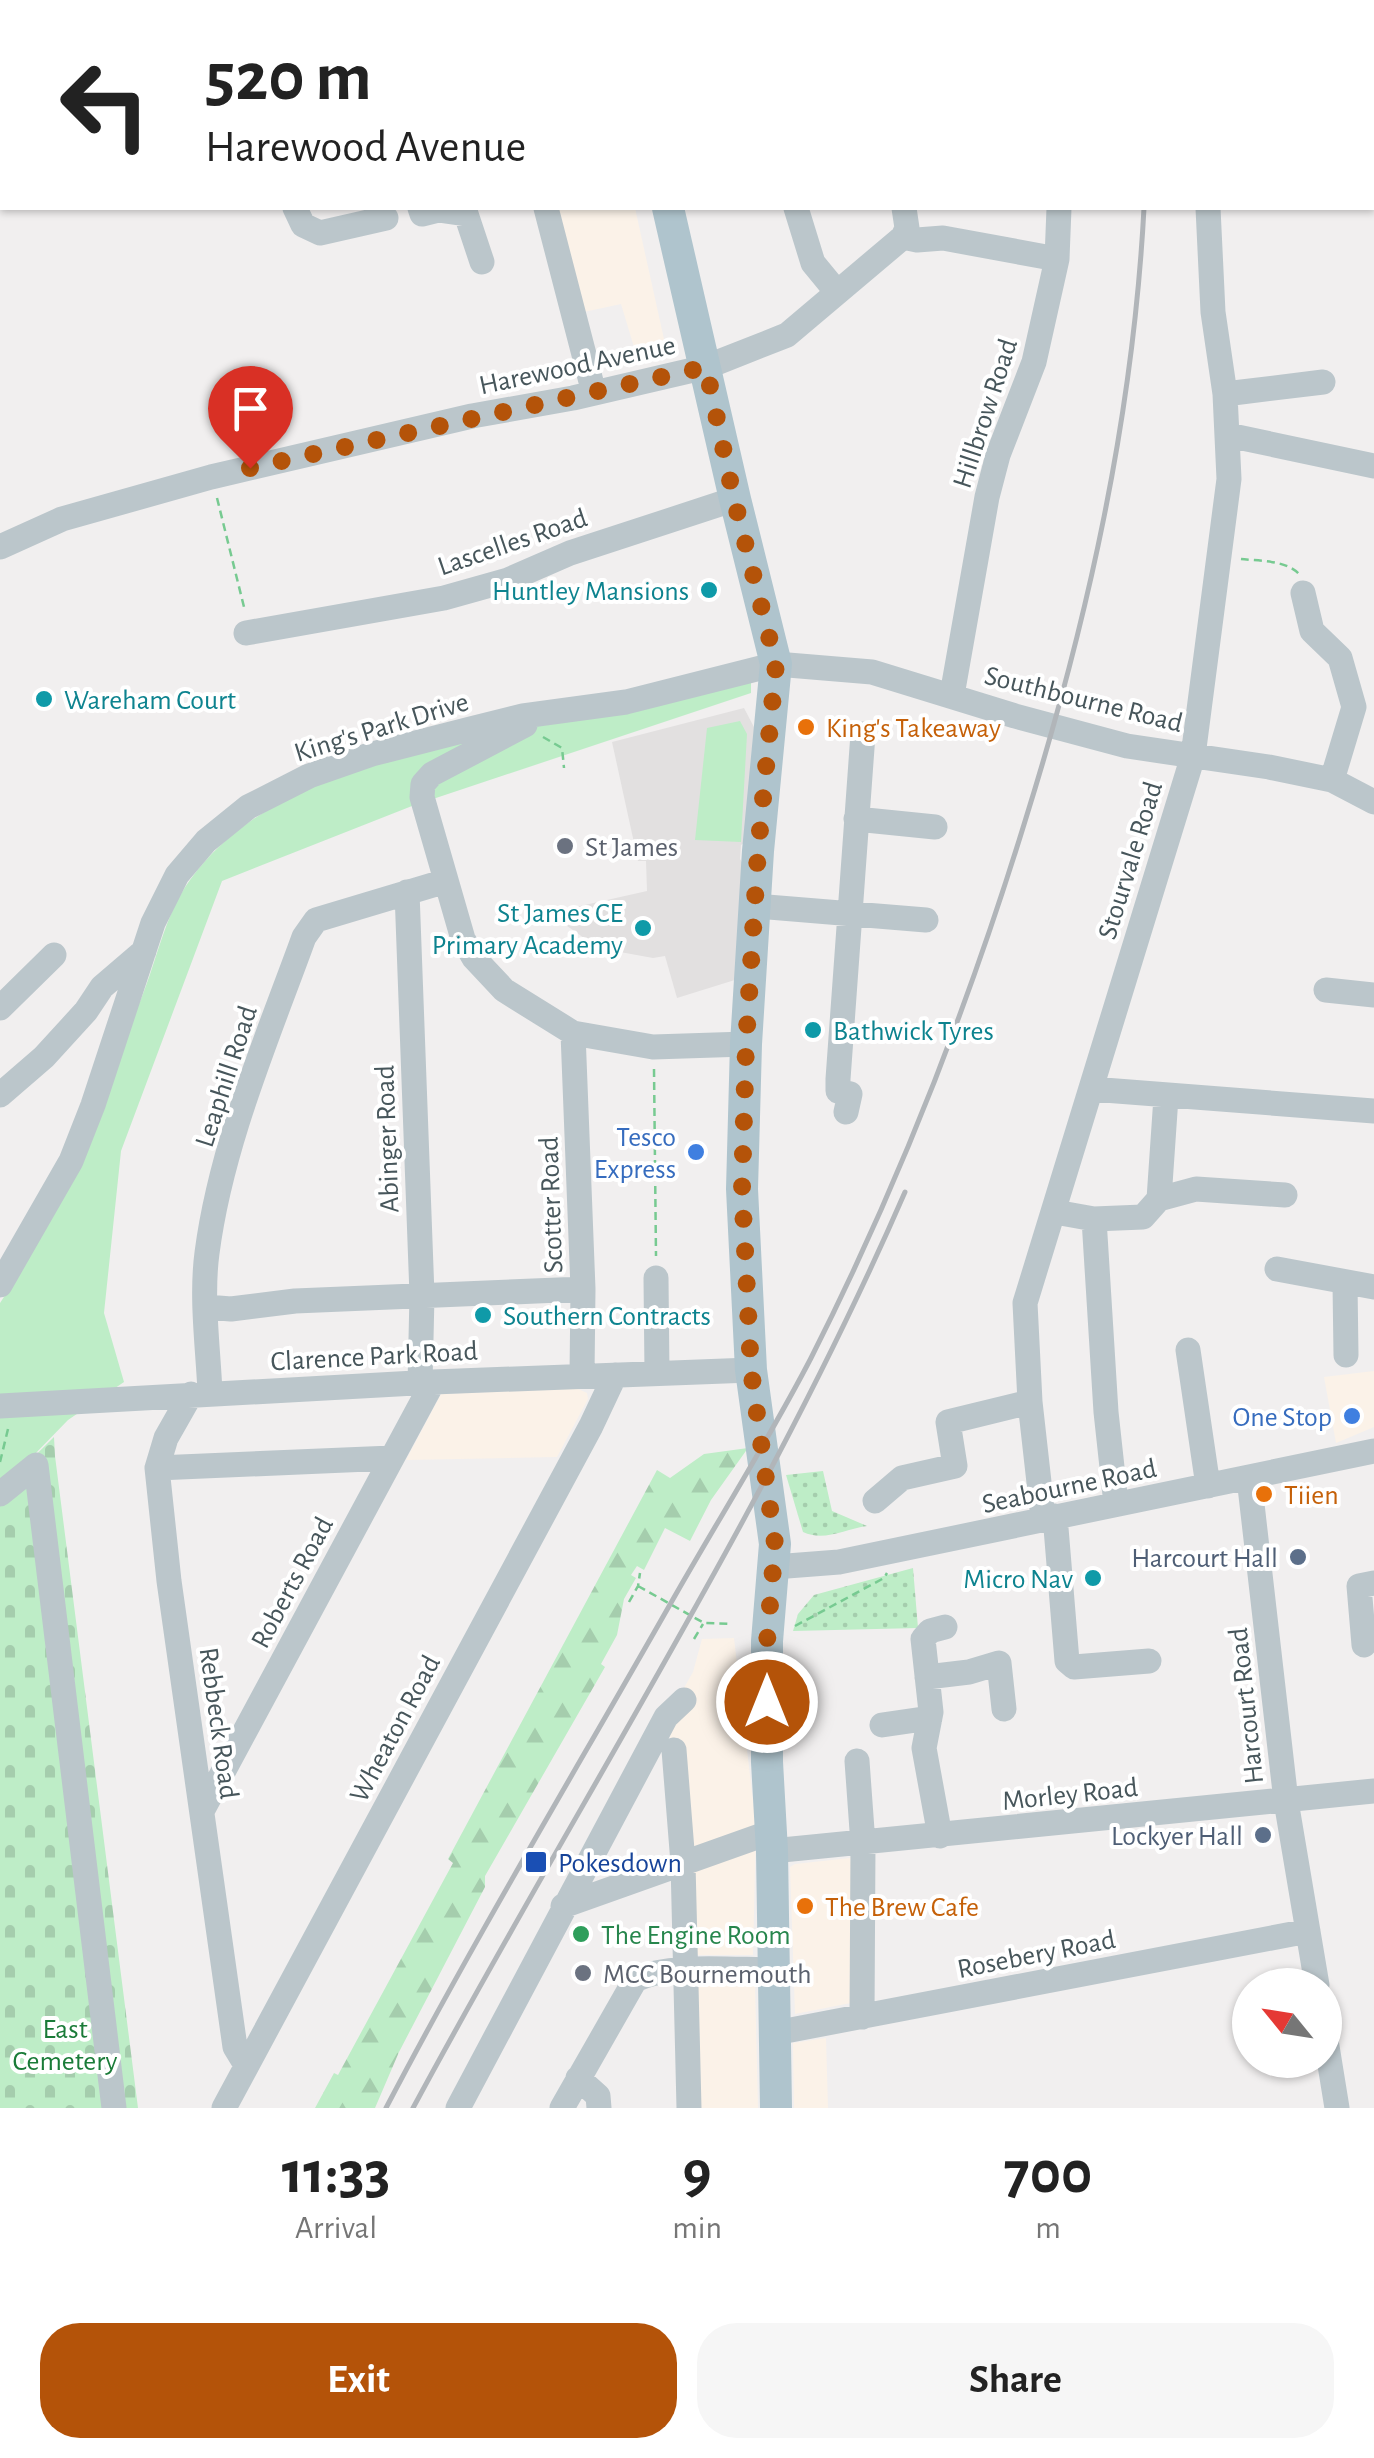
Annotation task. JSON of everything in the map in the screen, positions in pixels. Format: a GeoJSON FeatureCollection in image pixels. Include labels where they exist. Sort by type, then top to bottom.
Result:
{"type":"FeatureCollection","features":[{"type":"Feature","properties":{"kind":"main road"},"geometry":{"type":"LineString","coordinates":[[669,210],[717,362],[734,499],[776,664],[746,1044],[742,1189],[751,1370],[772,1505],[774,1566],[767,1642],[767,1762],[776,2108]]}},
{"type":"Feature","properties":{"kind":"street"},"geometry":{"type":"LineString","coordinates":[[296,210],[302,224],[320,233],[386,218]]}},
{"type":"Feature","properties":{"kind":"street"},"geometry":{"type":"LineString","coordinates":[[438,210],[466,214],[482,262]]}},
{"type":"Feature","properties":{"kind":"street"},"geometry":{"type":"LineString","coordinates":[[547,210],[594,393]]}},
{"type":"Feature","properties":{"kind":"street"},"geometry":{"type":"LineString","coordinates":[[797,210],[814,263],[836,291]]}},
{"type":"Feature","properties":{"kind":"street"},"geometry":{"type":"LineString","coordinates":[[904,210],[904,237],[943,238],[1056,260]]}},
{"type":"Feature","properties":{"kind":"street","name":"Hillbrow Road"},"geometry":{"type":"LineString","coordinates":[[952,695],[986,498],[1034,362],[1056,260],[1059,210]]}},
{"type":"Feature","properties":{"kind":"street","name":"Stourvale Road"},"geometry":{"type":"LineString","coordinates":[[1149,1661],[1074,1667],[1066,1660],[1030,1402],[1025,1304],[1192,756],[1230,479],[1225,394],[1213,312],[1208,210]]}},
{"type":"Feature","properties":{"kind":"street","name":"Harewood Avenue"},"geometry":{"type":"LineString","coordinates":[[0,547],[62,519],[211,476],[472,416],[594,393],[717,362],[786,335],[904,237]]}},
{"type":"Feature","properties":{"kind":"street"},"geometry":{"type":"LineString","coordinates":[[1225,394],[1322,382]]}},
{"type":"Feature","properties":{"kind":"street"},"geometry":{"type":"LineString","coordinates":[[1228,435],[1374,466]]}},
{"type":"Feature","properties":{"kind":"street","name":"Lascelles Road"},"geometry":{"type":"LineString","coordinates":[[246,632],[444,598],[508,580],[570,554],[734,499]]}},
{"type":"Feature","properties":{"kind":"street"},"geometry":{"type":"LineString","coordinates":[[1303,592],[1312,631],[1340,658],[1354,707],[1332,780]]}},
{"type":"Feature","properties":{"kind":"street","name":"Southbourne Road"},"geometry":{"type":"LineString","coordinates":[[776,664],[872,672],[1127,746],[1332,780],[1374,802]]}},
{"type":"Feature","properties":{"kind":"street","name":"King's Park Drive"},"geometry":{"type":"LineString","coordinates":[[0,1285],[71,1161],[153,922],[177,876],[206,840],[264,797],[372,754],[541,722],[776,664]]}},
{"type":"Feature","properties":{"kind":"street"},"geometry":{"type":"LineString","coordinates":[[541,722],[432,774],[423,784],[422,797],[463,939],[504,990],[573,1033],[654,1047],[746,1044]]}},
{"type":"Feature","properties":{"kind":"street"},"geometry":{"type":"LineString","coordinates":[[846,1112],[850,1094],[838,1090],[838,1079],[863,734]]}},
{"type":"Feature","properties":{"kind":"street"},"geometry":{"type":"LineString","coordinates":[[856,818],[935,827]]}},
{"type":"Feature","properties":{"kind":"street","name":"Leaphill Road"},"geometry":{"type":"LineString","coordinates":[[200,1393],[206,1258],[215,1202],[244,1105],[304,937],[316,920],[446,881]]}},
{"type":"Feature","properties":{"kind":"street","name":"Abinger Road"},"geometry":{"type":"LineString","coordinates":[[407,892],[426,1382]]}},
{"type":"Feature","properties":{"kind":"street"},"geometry":{"type":"LineString","coordinates":[[755,906],[926,920]]}},
{"type":"Feature","properties":{"kind":"street"},"geometry":{"type":"LineString","coordinates":[[0,1095],[44,1057],[102,987],[144,951]]}},
{"type":"Feature","properties":{"kind":"street"},"geometry":{"type":"LineString","coordinates":[[0,1008],[54,955]]}},
{"type":"Feature","properties":{"kind":"street"},"geometry":{"type":"LineString","coordinates":[[1326,990],[1374,995]]}},
{"type":"Feature","properties":{"kind":"street","name":"Scotter Road"},"geometry":{"type":"LineString","coordinates":[[573,1033],[583,1289],[582,1376]]}},
{"type":"Feature","properties":{"kind":"street"},"geometry":{"type":"LineString","coordinates":[[1091,1089],[1374,1112]]}},
{"type":"Feature","properties":{"kind":"street"},"geometry":{"type":"LineString","coordinates":[[1159,1199],[1166,1097]]}},
{"type":"Feature","properties":{"kind":"street"},"geometry":{"type":"LineString","coordinates":[[1056,1212],[1094,1219],[1143,1217],[1159,1199],[1196,1189],[1286,1194]]}},
{"type":"Feature","properties":{"kind":"street"},"geometry":{"type":"LineString","coordinates":[[1094,1219],[1116,1504]]}},
{"type":"Feature","properties":{"kind":"street"},"geometry":{"type":"LineString","coordinates":[[1277,1269],[1374,1287]]}},
{"type":"Feature","properties":{"kind":"street"},"geometry":{"type":"LineString","coordinates":[[656,1278],[657,1372]]}},
{"type":"Feature","properties":{"kind":"street"},"geometry":{"type":"LineString","coordinates":[[1345,1284],[1346,1355]]}},
{"type":"Feature","properties":{"kind":"street"},"geometry":{"type":"LineString","coordinates":[[206,1307],[231,1309],[295,1301],[583,1289]]}},
{"type":"Feature","properties":{"kind":"street"},"geometry":{"type":"LineString","coordinates":[[1188,1350],[1208,1486]]}},
{"type":"Feature","properties":{"kind":"street","name":"Clarence Park Road"},"geometry":{"type":"LineString","coordinates":[[8,1405],[426,1382],[751,1370]]}},
{"type":"Feature","properties":{"kind":"street","name":"Wheaton Road"},"geometry":{"type":"LineString","coordinates":[[224,2108],[614,1375]]}},
{"type":"Feature","properties":{"kind":"street","name":"Roberts Road"},"geometry":{"type":"LineString","coordinates":[[202,1811],[392,1458],[426,1382]]}},
{"type":"Feature","properties":{"kind":"street","name":"Rebbeck Road"},"geometry":{"type":"LineString","coordinates":[[200,1393],[166,1438],[157,1468],[169,1581],[235,2048],[246,2065]]}},
{"type":"Feature","properties":{"kind":"street"},"geometry":{"type":"LineString","coordinates":[[875,1501],[902,1478],[955,1466],[948,1422],[1030,1402]]}},
{"type":"Feature","properties":{"kind":"street","name":"Seabourne Road"},"geometry":{"type":"LineString","coordinates":[[774,1566],[839,1562],[1374,1451]]}},
{"type":"Feature","properties":{"kind":"street"},"geometry":{"type":"LineString","coordinates":[[157,1468],[392,1458]]}},
{"type":"Feature","properties":{"kind":"street"},"geometry":{"type":"LineString","coordinates":[[0,1494],[36,1464],[114,2108]]}},
{"type":"Feature","properties":{"kind":"street","name":"Harcourt Road"},"geometry":{"type":"LineString","coordinates":[[1249,1478],[1286,1801],[1314,1968]]}},
{"type":"Feature","properties":{"kind":"street"},"geometry":{"type":"LineString","coordinates":[[1364,1645],[1359,1586],[1374,1583]]}},
{"type":"Feature","properties":{"kind":"street"},"geometry":{"type":"LineString","coordinates":[[940,1836],[924,1748],[930,1718],[923,1647],[926,1634],[945,1627]]}},
{"type":"Feature","properties":{"kind":"street"},"geometry":{"type":"LineString","coordinates":[[927,1678],[999,1663],[1004,1708]]}},
{"type":"Feature","properties":{"kind":"street"},"geometry":{"type":"LineString","coordinates":[[458,2108],[666,1718],[684,1700]]}},
{"type":"Feature","properties":{"kind":"street"},"geometry":{"type":"LineString","coordinates":[[882,1725],[930,1718]]}},
{"type":"Feature","properties":{"kind":"street"},"geometry":{"type":"LineString","coordinates":[[674,1750],[684,1863],[689,2108]]}},
{"type":"Feature","properties":{"kind":"street"},"geometry":{"type":"LineString","coordinates":[[857,1761],[862,1844],[862,2018]]}},
{"type":"Feature","properties":{"kind":"street","name":"Morley Road"},"geometry":{"type":"LineString","coordinates":[[563,1906],[684,1863],[772,1842],[862,1844],[1374,1792]]}},
{"type":"Feature","properties":{"kind":"street","name":"Rosebery Road"},"geometry":{"type":"LineString","coordinates":[[775,2034],[1308,1931]]}},
{"type":"Feature","properties":{"kind":"street"},"geometry":{"type":"LineString","coordinates":[[562,2108],[631,1983],[646,1974],[773,1970]]}},
{"type":"Feature","properties":{"kind":"street"},"geometry":{"type":"LineString","coordinates":[[578,2078],[598,2096],[598,2108]]}},
{"type":"Feature","properties":{"kind":"street"},"geometry":{"type":"LineString","coordinates":[[1332,2078],[1337,2108]]}},
{"type":"Feature","properties":{"kind":"path"},"geometry":{"type":"LineString","coordinates":[[211,476],[246,616],[246,632]]}},
{"type":"Feature","properties":{"kind":"path"},"geometry":{"type":"LineString","coordinates":[[1220,556],[1295,568],[1303,592]]}},
{"type":"Feature","properties":{"kind":"path"},"geometry":{"type":"LineString","coordinates":[[541,722],[562,748],[564,768]]}},
{"type":"Feature","properties":{"kind":"path"},"geometry":{"type":"LineString","coordinates":[[654,1047],[656,1278]]}},
{"type":"Feature","properties":{"kind":"path"},"geometry":{"type":"LineString","coordinates":[[0,1462],[8,1405]]}},
{"type":"Feature","properties":{"kind":"path"},"geometry":{"type":"LineString","coordinates":[[767,1642],[884,1578],[902,1549]]}},
{"type":"Feature","properties":{"kind":"path"},"geometry":{"type":"LineString","coordinates":[[630,1602],[640,1574]]}},
{"type":"Feature","properties":{"kind":"path"},"geometry":{"type":"LineString","coordinates":[[638,1586],[704,1623],[732,1624]]}},
{"type":"Feature","properties":{"kind":"path"},"geometry":{"type":"LineString","coordinates":[[694,1617],[698,1608]]}},
{"type":"Feature","properties":{"kind":"path"},"geometry":{"type":"LineString","coordinates":[[694,1639],[704,1623]]}},
{"type":"Feature","properties":{"kind":"shaded area"},"geometry":{"type":"Polygon","coordinates":[[[537,210],[635,210],[664,339],[654,353],[637,357],[621,304],[570,315],[537,210]]]}},
{"type":"Feature","properties":{"kind":"shaded area"},"geometry":{"type":"Polygon","coordinates":[[[744,708],[755,729],[745,842],[740,859],[743,864],[738,979],[677,998],[665,956],[653,958],[598,948],[549,913],[647,891],[646,861],[638,861],[612,742],[744,708]]]}},
{"type":"Feature","properties":{"kind":"shaded area"},"geometry":{"type":"Polygon","coordinates":[[[1374,1371],[1374,1427],[1336,1443],[1324,1377],[1374,1371]]]}},
{"type":"Feature","properties":{"kind":"shaded area"},"geometry":{"type":"Polygon","coordinates":[[[576,1388],[587,1393],[588,1399],[557,1457],[406,1460],[441,1394],[576,1388]]]}},
{"type":"Feature","properties":{"kind":"shaded area"},"geometry":{"type":"Polygon","coordinates":[[[734,1638],[756,1827],[753,1955],[690,1955],[668,1716],[693,1672],[702,1639],[734,1638]]]}},
{"type":"Feature","properties":{"kind":"shaded area"},"geometry":{"type":"Polygon","coordinates":[[[859,1857],[856,2002],[795,2014],[790,1867],[859,1857]]]}},
{"type":"Feature","properties":{"kind":"shaded area"},"geometry":{"type":"Polygon","coordinates":[[[755,1983],[758,2108],[693,2108],[690,1986],[755,1983]]]}},
{"type":"Feature","properties":{"kind":"shaded area"},"geometry":{"type":"Polygon","coordinates":[[[826,2038],[828,2108],[794,2108],[793,2043],[826,2038]]]}},
{"type":"Feature","properties":{"kind":"green space"},"geometry":{"type":"Polygon","coordinates":[[[751,676],[751,693],[412,806],[222,881],[121,1151],[104,1313],[124,1382],[68,1420],[0,1490],[0,1303],[21,1271],[141,999],[174,907],[190,880],[222,844],[258,816],[300,793],[390,760],[751,676]]]}},
{"type":"Feature","properties":{"kind":"green space"},"geometry":{"type":"Polygon","coordinates":[[[740,721],[747,734],[741,842],[695,840],[707,728],[740,721]]]}},
{"type":"Feature","properties":{"kind":"green space","name":"East Cemetery"},"geometry":{"type":"Polygon","coordinates":[[[54,1437],[138,2108],[0,2108],[0,1490],[54,1437]]]}},
{"type":"Feature","properties":{"kind":"green space"},"geometry":{"type":"Polygon","coordinates":[[[748,1448],[711,1500],[690,1541],[665,1528],[644,1570],[637,1566],[631,1575],[636,1578],[624,1599],[617,1635],[601,1664],[605,1667],[485,1876],[485,1887],[399,2052],[375,2108],[315,2108],[334,2073],[338,2075],[453,1863],[448,1859],[657,1470],[670,1478],[704,1454],[748,1448]]]}},
{"type":"Feature","properties":{"kind":"green space"},"geometry":{"type":"Polygon","coordinates":[[[823,1471],[832,1511],[867,1526],[827,1535],[803,1532],[786,1475],[823,1471]]]}},
{"type":"Feature","properties":{"kind":"green space"},"geometry":{"type":"Polygon","coordinates":[[[913,1568],[918,1628],[793,1631],[798,1614],[814,1595],[913,1568]]]}},
{"type":"Feature","properties":{"kind":"railway"},"geometry":{"type":"LineString","coordinates":[[386,2108],[491,1917],[795,1389],[903,1160],[981,956],[1069,668],[1118,440],[1130,363],[1144,210]]}},
{"type":"Feature","properties":{"kind":"railway"},"geometry":{"type":"LineString","coordinates":[[413,2108],[732,1541],[851,1310],[905,1192]]}},
{"type":"Feature","properties":{"kind":"place","name":"Huntley Mansions"},"geometry":{"type":"Point","coordinates":[709,590]}},
{"type":"Feature","properties":{"kind":"place","name":"Wareham Court"},"geometry":{"type":"Point","coordinates":[44,699]}},
{"type":"Feature","properties":{"kind":"place","name":"King's Takeaway"},"geometry":{"type":"Point","coordinates":[806,727]}},
{"type":"Feature","properties":{"kind":"place","name":"St James"},"geometry":{"type":"Point","coordinates":[565,846]}},
{"type":"Feature","properties":{"kind":"place","name":"St James CE Primary Academy"},"geometry":{"type":"Point","coordinates":[643,928]}},
{"type":"Feature","properties":{"kind":"place","name":"Bathwick Tyres"},"geometry":{"type":"Point","coordinates":[813,1030]}},
{"type":"Feature","properties":{"kind":"place","name":"Tesco Express"},"geometry":{"type":"Point","coordinates":[696,1152]}},
{"type":"Feature","properties":{"kind":"place","name":"Southern Contracts"},"geometry":{"type":"Point","coordinates":[483,1315]}},
{"type":"Feature","properties":{"kind":"place","name":"One Stop"},"geometry":{"type":"Point","coordinates":[1352,1416]}},
{"type":"Feature","properties":{"kind":"place","name":"Tiien"},"geometry":{"type":"Point","coordinates":[1264,1494]}},
{"type":"Feature","properties":{"kind":"place","name":"Harcourt Hall"},"geometry":{"type":"Point","coordinates":[1298,1557]}},
{"type":"Feature","properties":{"kind":"place","name":"Micro Nav"},"geometry":{"type":"Point","coordinates":[1093,1578]}},
{"type":"Feature","properties":{"kind":"place","name":"Lockyer Hall"},"geometry":{"type":"Point","coordinates":[1263,1835]}},
{"type":"Feature","properties":{"kind":"place","name":"Pokesdown"},"geometry":{"type":"Point","coordinates":[536,1862]}},
{"type":"Feature","properties":{"kind":"place","name":"The Brew Cafe"},"geometry":{"type":"Point","coordinates":[805,1906]}},
{"type":"Feature","properties":{"kind":"place","name":"The Engine Room"},"geometry":{"type":"Point","coordinates":[581,1934]}},
{"type":"Feature","properties":{"kind":"place","name":"MCC Bournemouth"},"geometry":{"type":"Point","coordinates":[583,1973]}},
{"type":"Feature","properties":{"kind":"route"},"geometry":{"type":"LineString","coordinates":[[250,468],[706,367],[734,499],[776,664],[758,851],[742,1189],[751,1370],[775,1544],[767,1642],[767,1702]]}}]}
